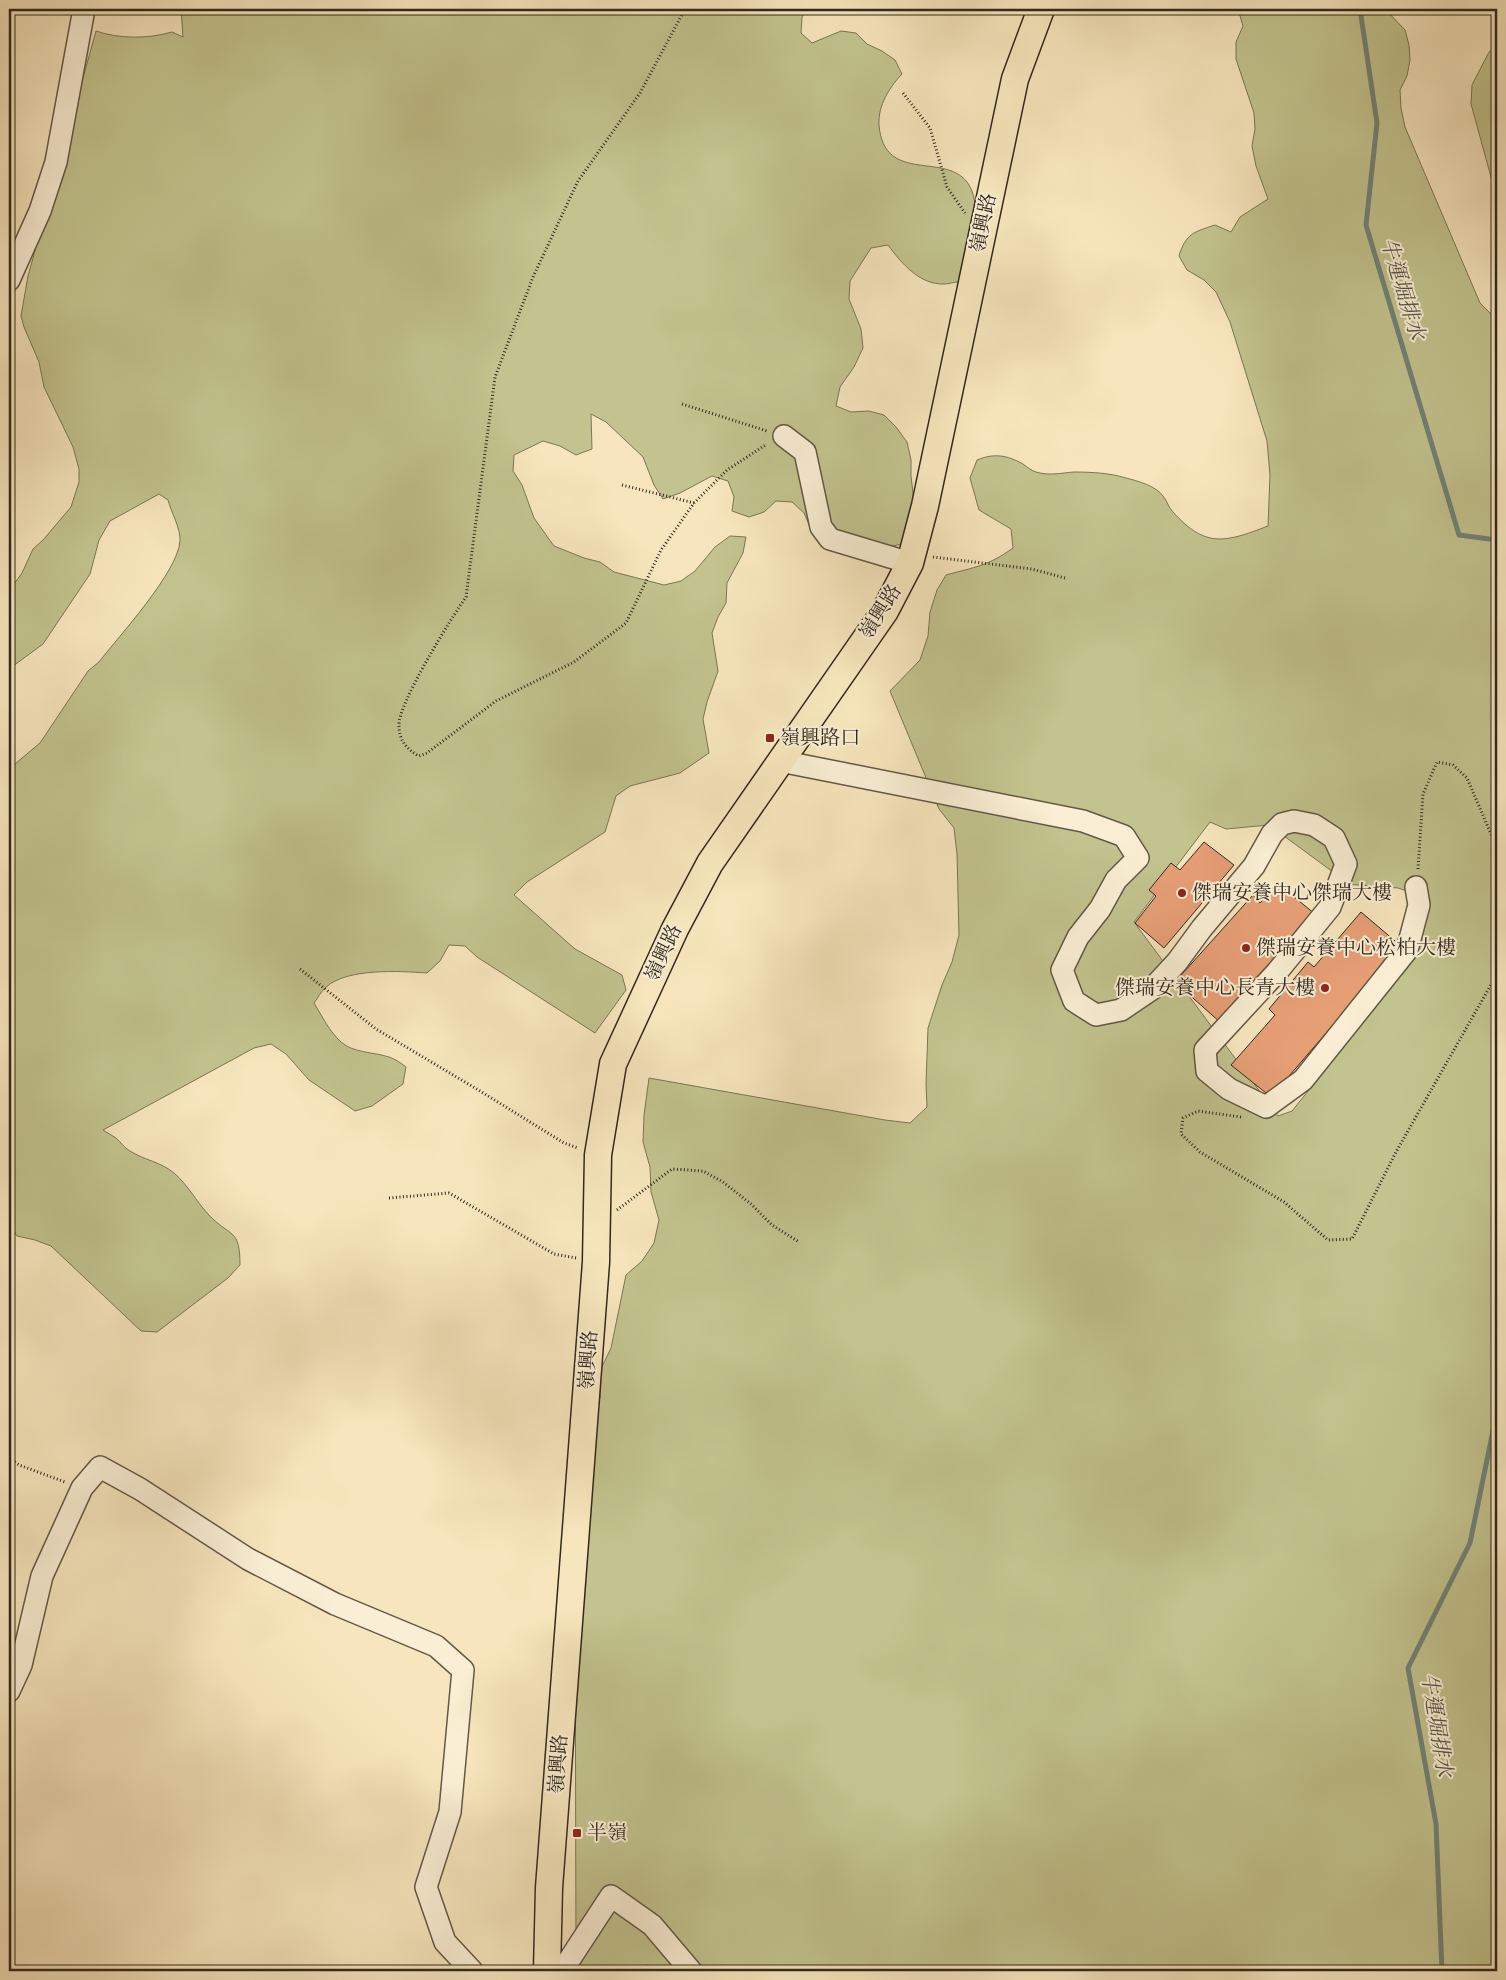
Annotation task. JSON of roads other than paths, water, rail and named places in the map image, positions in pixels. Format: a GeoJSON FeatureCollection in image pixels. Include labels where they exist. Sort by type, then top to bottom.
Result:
{"type":"FeatureCollection","features":[{"type":"Feature","properties":{"kind":"main road","name":"嶺興路"},"geometry":{"type":"LineString","coordinates":[[547,1971],[549,1888],[596,1262],[598,1155],[613,1064],[675,929],[710,863],[885,611],[910,563],[925,506],[1015,79],[1042,9]]}},
{"type":"Feature","properties":{"kind":"street"},"geometry":{"type":"LineString","coordinates":[[9,280],[40,211],[56,162],[84,9]]}},
{"type":"Feature","properties":{"kind":"street"},"geometry":{"type":"LineString","coordinates":[[784,436],[805,452],[821,527],[830,539],[910,563]]}},
{"type":"Feature","properties":{"kind":"street"},"geometry":{"type":"LineString","coordinates":[[780,762],[1083,821],[1124,836],[1138,858],[1116,880],[1100,909],[1078,937],[1062,970],[1074,1002],[1096,1015],[1121,1010],[1152,989],[1177,962],[1202,928],[1254,866],[1272,834],[1282,824],[1302,822],[1314,825],[1334,838],[1346,864],[1330,908],[1277,972],[1206,1050],[1207,1071],[1229,1089],[1266,1107],[1303,1080],[1408,950],[1419,905],[1416,887]]}},
{"type":"Feature","properties":{"kind":"street"},"geometry":{"type":"LineString","coordinates":[[9,1691],[21,1665],[42,1576],[82,1488],[100,1467],[140,1488],[248,1558],[335,1604],[436,1646],[463,1670],[450,1812],[426,1887],[445,1942],[472,1971]]}},
{"type":"Feature","properties":{"kind":"street"},"geometry":{"type":"LineString","coordinates":[[562,1971],[611,1896],[652,1925],[692,1971]]}},
{"type":"Feature","properties":{"kind":"waterway","name":"牛運堀排水"},"geometry":{"type":"LineString","coordinates":[[1360,9],[1377,123],[1366,225],[1459,535],[1497,540]]}},
{"type":"Feature","properties":{"kind":"waterway","name":"牛運堀排水"},"geometry":{"type":"LineString","coordinates":[[1442,1971],[1436,1824],[1408,1668],[1470,1543],[1497,1411]]}},
{"type":"Feature","properties":{"kind":"waterway"},"geometry":{"type":"LineString","coordinates":[[647,1967],[648,1971]]}},
{"type":"Feature","properties":{"kind":"place","name":"嶺興路口"},"geometry":{"type":"Point","coordinates":[770,738]}},
{"type":"Feature","properties":{"kind":"place","name":"傑瑞安養中心傑瑞大樓"},"geometry":{"type":"Point","coordinates":[1182,893]}},
{"type":"Feature","properties":{"kind":"place","name":"傑瑞安養中心松柏大樓"},"geometry":{"type":"Point","coordinates":[1246,948]}},
{"type":"Feature","properties":{"kind":"place","name":"傑瑞安養中心長青大樓"},"geometry":{"type":"Point","coordinates":[1325,988]}},
{"type":"Feature","properties":{"kind":"place","name":"半嶺"},"geometry":{"type":"Point","coordinates":[577,1833]}}]}
